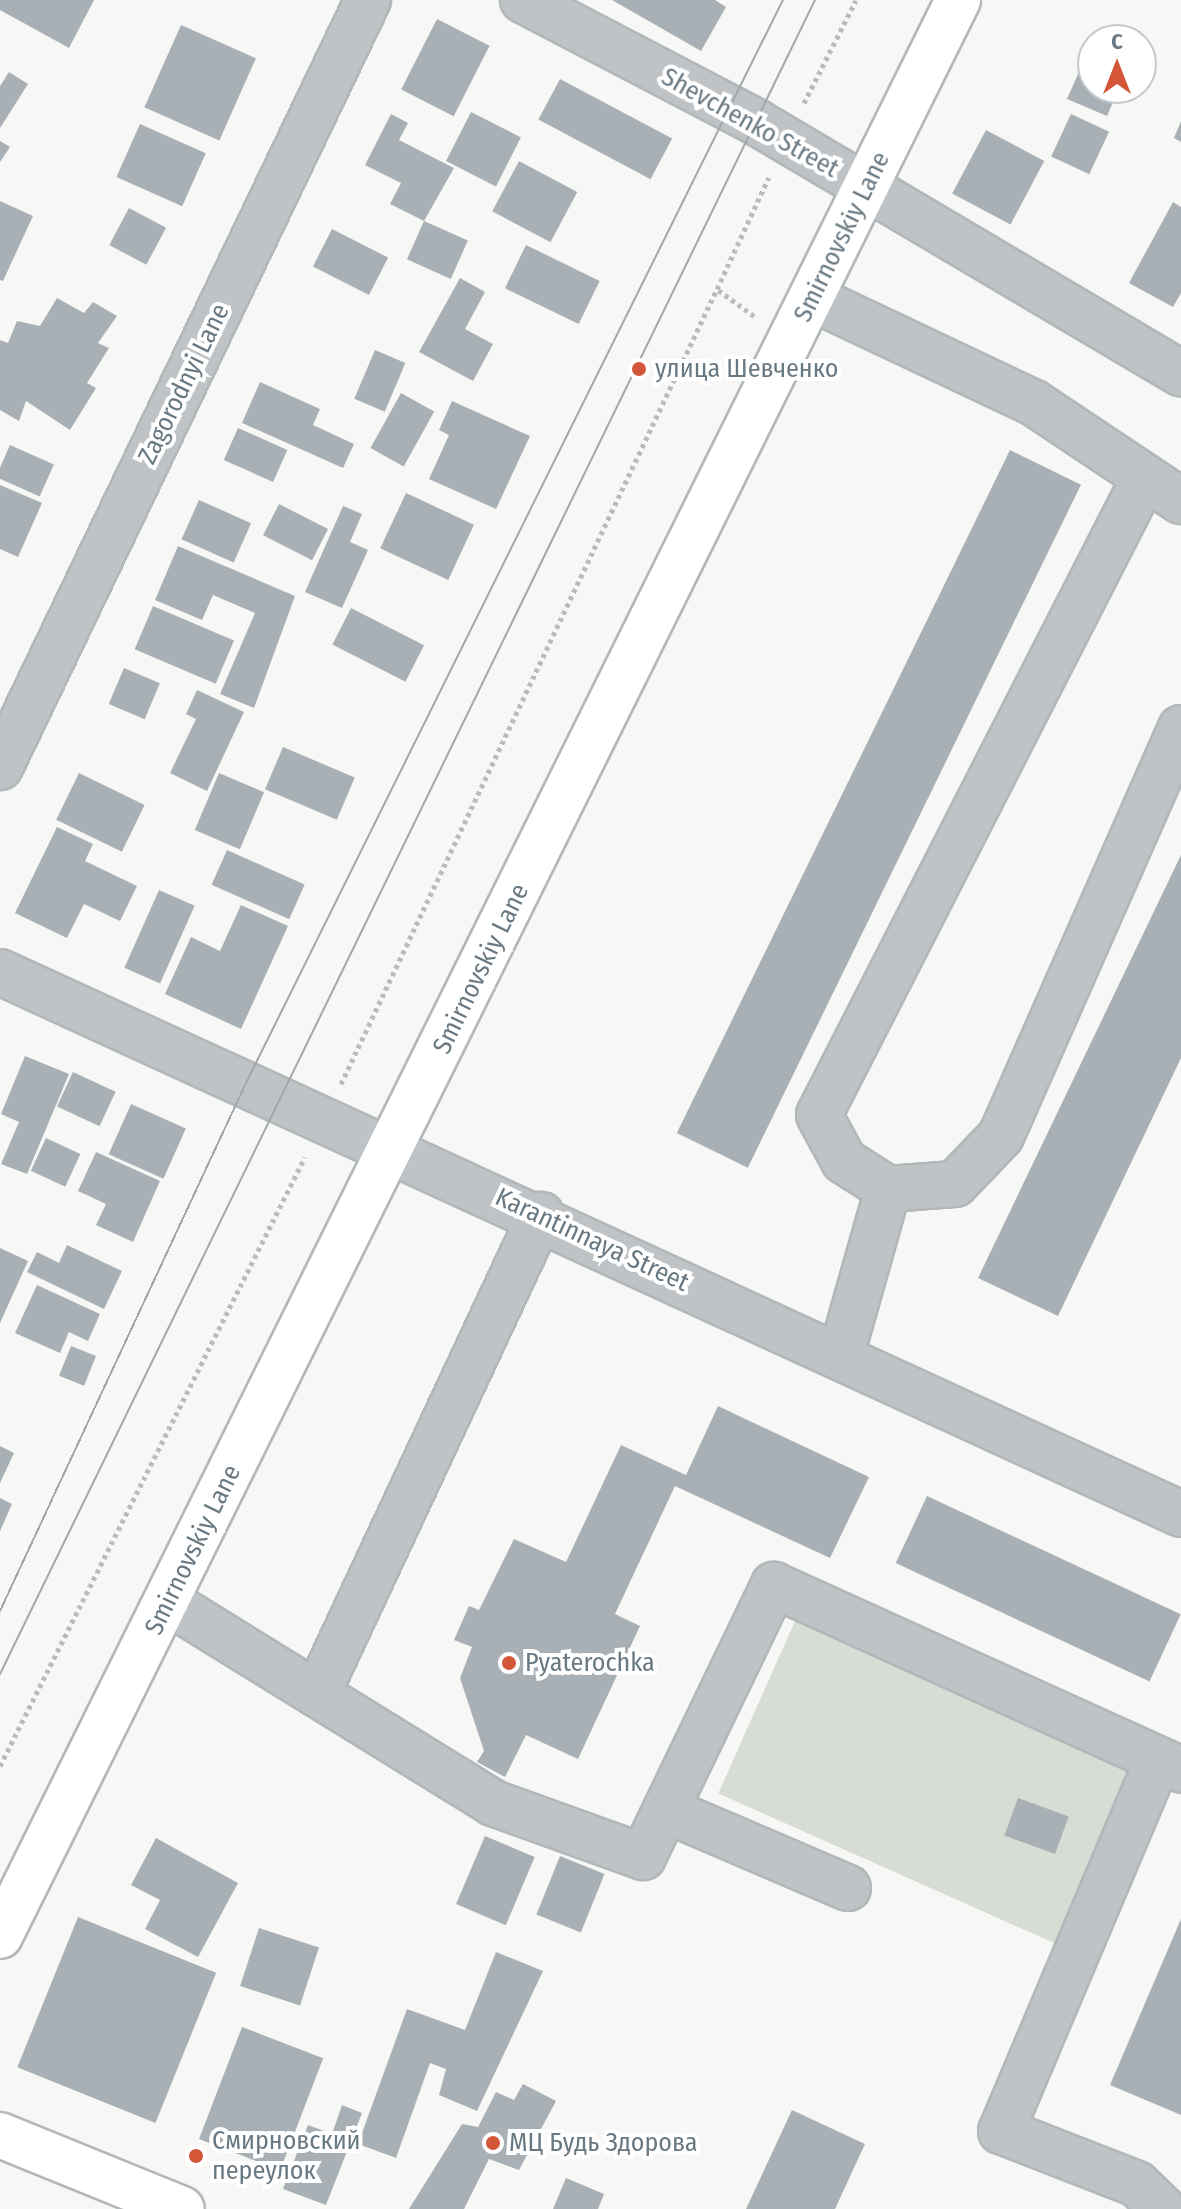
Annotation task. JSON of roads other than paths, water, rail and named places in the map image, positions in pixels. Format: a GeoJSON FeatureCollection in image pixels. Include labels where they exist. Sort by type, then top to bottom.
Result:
{"type":"FeatureCollection","features":[{"type":"Feature","properties":{"kind":"main road","name":"Smirnovskiy Lane"},"geometry":{"type":"LineString","coordinates":[[0,1936],[392,1150],[958,0]]}},
{"type":"Feature","properties":{"kind":"main road"},"geometry":{"type":"LineString","coordinates":[[0,2135],[182,2209]]}},
{"type":"Feature","properties":{"kind":"street","name":"Zagorodnyi Lane"},"geometry":{"type":"LineString","coordinates":[[0,767],[368,0]]}},
{"type":"Feature","properties":{"kind":"street","name":"Shevchenko Street"},"geometry":{"type":"LineString","coordinates":[[523,0],[756,122],[1181,373]]}},
{"type":"Feature","properties":{"kind":"street"},"geometry":{"type":"LineString","coordinates":[[812,298],[1034,403],[1181,501]]}},
{"type":"Feature","properties":{"kind":"street"},"geometry":{"type":"LineString","coordinates":[[1145,477],[819,1115],[844,1161],[888,1189],[955,1184],[1001,1136],[1181,728]]}},
{"type":"Feature","properties":{"kind":"street","name":"Karantinnaya Street"},"geometry":{"type":"LineString","coordinates":[[0,972],[541,1215],[1181,1514]]}},
{"type":"Feature","properties":{"kind":"street"},"geometry":{"type":"LineString","coordinates":[[841,1355],[888,1189]]}},
{"type":"Feature","properties":{"kind":"street"},"geometry":{"type":"LineString","coordinates":[[317,1694],[541,1215]]}},
{"type":"Feature","properties":{"kind":"street"},"geometry":{"type":"LineString","coordinates":[[168,1602],[493,1803],[643,1857],[774,1585],[1170,1765],[1001,2131],[1137,2184],[1163,2209]]}},
{"type":"Feature","properties":{"kind":"street"},"geometry":{"type":"LineString","coordinates":[[666,1810],[848,1888]]}},
{"type":"Feature","properties":{"kind":"tram line"},"geometry":{"type":"LineString","coordinates":[[0,1611],[246,1083],[783,0]]}},
{"type":"Feature","properties":{"kind":"tram line"},"geometry":{"type":"LineString","coordinates":[[0,1674],[815,0]]}},
{"type":"Feature","properties":{"kind":"place","name":"улица Шевченко"},"geometry":{"type":"Point","coordinates":[639,369]}},
{"type":"Feature","properties":{"kind":"place","name":"Pyaterochka"},"geometry":{"type":"Point","coordinates":[509,1663]}},
{"type":"Feature","properties":{"kind":"place","name":"МЦ Будь Здорова"},"geometry":{"type":"Point","coordinates":[493,2143]}},
{"type":"Feature","properties":{"kind":"place","name":"Смирновский переулок"},"geometry":{"type":"Point","coordinates":[196,2156]}}]}
